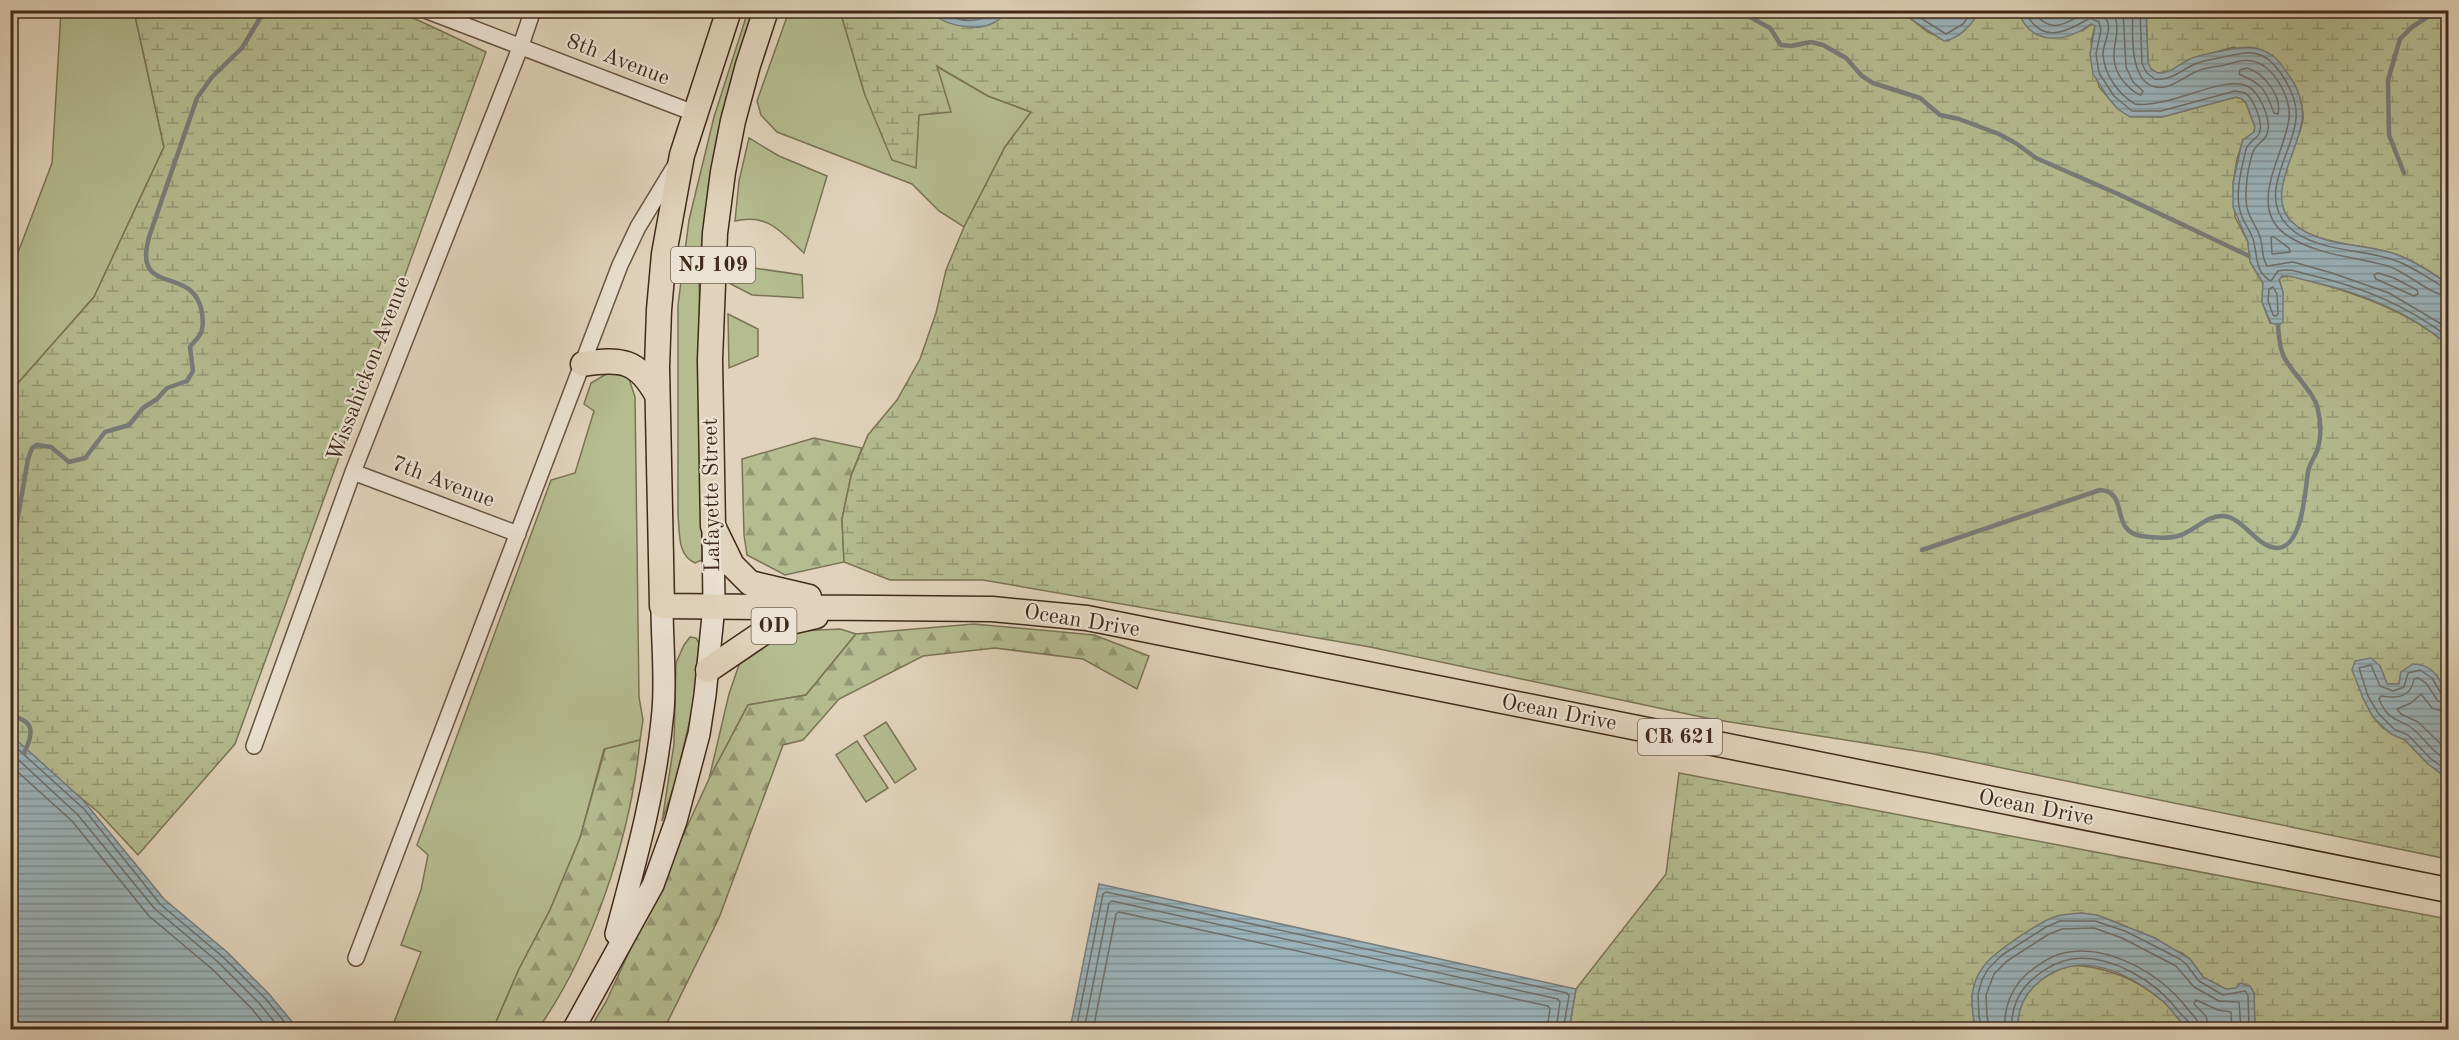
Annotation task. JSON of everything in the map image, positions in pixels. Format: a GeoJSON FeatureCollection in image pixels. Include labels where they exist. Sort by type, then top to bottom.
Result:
{"type":"FeatureCollection","features":[{"type":"Feature","properties":{"kind":"main road","name":"Lafayette Street"},"geometry":{"type":"LineString","coordinates":[[607,966],[644,828],[658,753],[663,709],[657,395],[661,282],[668,222],[682,155],[694,113],[729,10]]}},
{"type":"Feature","properties":{"kind":"main road","name":"Lafayette Street"},"geometry":{"type":"LineString","coordinates":[[573,1029],[653,885],[676,821],[699,734],[714,606],[710,360],[715,233],[733,121],[766,10]]}},
{"type":"Feature","properties":{"kind":"main road"},"geometry":{"type":"LineString","coordinates":[[583,364],[608,361],[634,366],[647,378],[657,395]]}},
{"type":"Feature","properties":{"kind":"main road"},"geometry":{"type":"LineString","coordinates":[[713,526],[732,565],[750,583],[851,607]]}},
{"type":"Feature","properties":{"kind":"main road","name":"Ocean Drive"},"geometry":{"type":"LineString","coordinates":[[662,606],[992,609],[1087,618],[2448,890]]}},
{"type":"Feature","properties":{"kind":"main road","name":"OD"},"geometry":{"type":"LineString","coordinates":[[708,670],[773,626],[851,607]]}},
{"type":"Feature","properties":{"kind":"street","name":"8th Avenue"},"geometry":{"type":"LineString","coordinates":[[425,10],[694,113]]}},
{"type":"Feature","properties":{"kind":"street","name":"Wissahickon Avenue"},"geometry":{"type":"LineString","coordinates":[[254,746],[353,472],[533,10]]}},
{"type":"Feature","properties":{"kind":"street"},"geometry":{"type":"LineString","coordinates":[[356,958],[629,246],[682,155]]}},
{"type":"Feature","properties":{"kind":"street","name":"7th Avenue"},"geometry":{"type":"LineString","coordinates":[[353,472],[518,534]]}},
{"type":"Feature","properties":{"kind":"green space"},"geometry":{"type":"Polygon","coordinates":[[[840,10],[865,95],[919,115],[936,66],[988,96],[1031,112],[1005,147],[964,227],[939,211],[912,184],[777,132],[761,115],[757,101],[789,11],[840,10]]]}},
{"type":"Feature","properties":{"kind":"green space"},"geometry":{"type":"Polygon","coordinates":[[[1007,10],[1899,10],[1928,32],[1948,41],[1976,17],[1979,11],[2018,11],[2019,14],[2082,31],[2092,24],[2095,26],[2091,42],[2099,87],[2118,109],[2130,116],[2162,117],[2236,97],[2242,99],[2246,103],[2255,127],[2254,132],[2243,140],[2237,159],[2233,183],[2235,217],[2248,242],[2250,262],[2263,283],[2262,302],[2270,323],[2283,293],[2279,278],[2290,276],[2344,291],[2381,305],[2416,322],[2448,345],[2448,698],[2444,687],[2401,672],[2399,684],[2387,684],[2380,666],[2363,698],[2373,717],[2383,728],[2405,740],[2427,763],[2448,779],[2448,859],[1929,753],[1711,719],[1370,647],[983,580],[890,580],[844,562],[842,519],[851,476],[868,435],[897,400],[920,359],[936,313],[946,270],[964,227],[1005,147],[1031,112],[988,96],[937,66],[951,112],[919,115],[916,168],[892,160],[865,95],[840,11],[928,11],[981,26],[993,22],[1007,10]]]}},
{"type":"Feature","properties":{"kind":"green space"},"geometry":{"type":"Polygon","coordinates":[[[61,11],[134,11],[164,147],[94,297],[11,391],[11,271],[52,163],[61,11]]]}},
{"type":"Feature","properties":{"kind":"green space"},"geometry":{"type":"Polygon","coordinates":[[[134,11],[392,11],[407,15],[486,52],[235,744],[138,855],[98,812],[11,741],[11,391],[94,297],[164,147],[134,11]]]}},
{"type":"Feature","properties":{"kind":"green space"},"geometry":{"type":"Polygon","coordinates":[[[748,11],[755,11],[737,62],[718,133],[699,261],[702,560],[695,563],[685,555],[682,549],[678,516],[678,305],[689,220],[714,117],[748,11]]]}},
{"type":"Feature","properties":{"kind":"green space"},"geometry":{"type":"Polygon","coordinates":[[[2146,11],[2448,11],[2448,284],[2421,266],[2399,256],[2323,239],[2298,228],[2283,208],[2281,196],[2282,183],[2303,119],[2302,105],[2294,83],[2234,47],[2191,59],[2171,71],[2157,73],[2148,63],[2146,11]]]}},
{"type":"Feature","properties":{"kind":"green space"},"geometry":{"type":"Polygon","coordinates":[[[749,138],[779,156],[827,176],[804,253],[781,232],[765,222],[746,219],[735,221],[739,181],[749,138]]]}},
{"type":"Feature","properties":{"kind":"green space"},"geometry":{"type":"Polygon","coordinates":[[[734,265],[802,275],[803,298],[752,295],[729,283],[730,271],[734,265]]]}},
{"type":"Feature","properties":{"kind":"green space"},"geometry":{"type":"Polygon","coordinates":[[[728,314],[758,329],[758,356],[729,368],[728,314]]]}},
{"type":"Feature","properties":{"kind":"green space"},"geometry":{"type":"Polygon","coordinates":[[[608,373],[628,376],[635,397],[639,697],[643,720],[640,740],[604,749],[580,838],[550,910],[519,969],[493,1029],[391,1030],[421,952],[401,945],[421,890],[428,855],[417,845],[551,480],[575,473],[594,411],[584,404],[591,383],[608,373]]]}},
{"type":"Feature","properties":{"kind":"green space"},"geometry":{"type":"Polygon","coordinates":[[[814,438],[862,448],[851,476],[842,519],[844,562],[785,575],[747,555],[744,535],[742,459],[814,438]]]}},
{"type":"Feature","properties":{"kind":"green space"},"geometry":{"type":"Polygon","coordinates":[[[974,624],[1094,635],[1149,656],[1137,689],[1083,659],[995,648],[923,656],[839,699],[803,740],[783,745],[719,918],[664,1029],[589,1030],[606,1002],[709,779],[748,705],[806,695],[856,634],[974,624]]]}},
{"type":"Feature","properties":{"kind":"green space"},"geometry":{"type":"Polygon","coordinates":[[[840,629],[856,634],[806,695],[748,705],[709,779],[729,694],[740,662],[766,640],[798,631],[840,629]]]}},
{"type":"Feature","properties":{"kind":"green space"},"geometry":{"type":"Polygon","coordinates":[[[690,637],[696,638],[699,643],[693,707],[675,783],[662,821],[674,744],[676,663],[690,637]]]}},
{"type":"Feature","properties":{"kind":"green space"},"geometry":{"type":"Polygon","coordinates":[[[886,722],[916,769],[895,783],[864,736],[886,722]]]}},
{"type":"Feature","properties":{"kind":"green space"},"geometry":{"type":"Polygon","coordinates":[[[640,740],[628,814],[618,853],[592,928],[576,964],[538,1029],[493,1029],[519,969],[550,910],[580,838],[605,749],[640,740]]]}},
{"type":"Feature","properties":{"kind":"green space"},"geometry":{"type":"Polygon","coordinates":[[[857,741],[888,788],[866,802],[836,755],[857,741]]]}},
{"type":"Feature","properties":{"kind":"green space"},"geometry":{"type":"Polygon","coordinates":[[[1679,773],[2448,919],[2448,1029],[2255,1029],[2254,993],[2236,988],[2226,990],[2203,977],[2190,959],[2182,953],[2108,919],[2081,913],[1972,994],[1974,1017],[1979,1029],[1569,1030],[1576,989],[1666,874],[1679,773]]]}},
{"type":"Feature","properties":{"kind":"green space"},"geometry":{"type":"Polygon","coordinates":[[[2072,965],[2098,968],[2133,981],[2165,1003],[2180,1021],[2191,1029],[2018,1030],[2021,1006],[2033,987],[2050,974],[2072,965]]]}},
{"type":"Feature","properties":{"kind":"water"},"geometry":{"type":"Polygon","coordinates":[[[928,11],[1007,11],[990,24],[969,27],[947,22],[928,11]]]}},
{"type":"Feature","properties":{"kind":"water"},"geometry":{"type":"Polygon","coordinates":[[[1899,11],[1979,11],[1965,30],[1950,40],[1944,41],[1899,11]]]}},
{"type":"Feature","properties":{"kind":"water"},"geometry":{"type":"Polygon","coordinates":[[[2018,11],[2146,11],[2148,62],[2151,69],[2158,73],[2170,70],[2197,56],[2239,48],[2259,49],[2273,56],[2293,81],[2302,109],[2300,132],[2282,187],[2285,213],[2303,231],[2328,240],[2392,253],[2414,263],[2448,284],[2448,345],[2417,323],[2383,305],[2346,291],[2289,276],[2282,276],[2279,280],[2283,292],[2283,322],[2279,325],[2271,323],[2262,302],[2263,283],[2250,262],[2248,242],[2233,207],[2233,183],[2241,147],[2243,140],[2254,132],[2255,127],[2246,103],[2236,97],[2162,117],[2130,117],[2109,99],[2093,74],[2090,54],[2095,26],[2091,24],[2071,35],[2050,38],[2031,31],[2018,11]]]}},
{"type":"Feature","properties":{"kind":"water"},"geometry":{"type":"Polygon","coordinates":[[[2371,658],[2380,666],[2387,684],[2399,684],[2401,672],[2413,664],[2428,668],[2438,677],[2445,692],[2448,710],[2448,779],[2427,763],[2405,740],[2391,734],[2373,717],[2352,670],[2355,661],[2371,658]]]}},
{"type":"Feature","properties":{"kind":"water"},"geometry":{"type":"Polygon","coordinates":[[[11,735],[83,800],[164,899],[227,952],[269,994],[298,1029],[11,1029],[11,735]]]}},
{"type":"Feature","properties":{"kind":"water"},"geometry":{"type":"Polygon","coordinates":[[[1099,884],[1576,989],[1569,1029],[1070,1029],[1099,884]]]}},
{"type":"Feature","properties":{"kind":"water"},"geometry":{"type":"Polygon","coordinates":[[[2081,913],[2097,915],[2155,938],[2190,959],[2203,977],[2226,989],[2236,988],[2240,983],[2250,986],[2254,993],[2255,1029],[2191,1029],[2151,992],[2121,974],[2105,968],[2072,966],[2056,971],[2040,981],[2026,996],[2018,1029],[1979,1029],[1973,1017],[1973,990],[1976,979],[1988,961],[2005,946],[2045,921],[2057,916],[2081,913]]]}},
{"type":"Feature","properties":{"kind":"waterway"},"geometry":{"type":"LineString","coordinates":[[10,563],[28,459],[32,448],[37,445],[51,447],[69,462],[85,458],[105,432],[129,425],[143,408],[157,399],[167,388],[187,381],[193,371],[190,347],[201,334],[203,325],[198,301],[185,287],[159,277],[153,272],[147,263],[147,244],[197,98],[212,77],[242,48],[265,10]]}},
{"type":"Feature","properties":{"kind":"waterway"},"geometry":{"type":"LineString","coordinates":[[1737,10],[1770,28],[1781,45],[1791,46],[1811,42],[1823,45],[1846,58],[1862,76],[1873,83],[1920,98],[1940,115],[1959,119],[1999,134],[2036,158],[2249,256]]}},
{"type":"Feature","properties":{"kind":"waterway"},"geometry":{"type":"LineString","coordinates":[[2404,173],[2389,135],[2388,80],[2400,39],[2412,27],[2438,10]]}},
{"type":"Feature","properties":{"kind":"waterway"},"geometry":{"type":"LineString","coordinates":[[1922,550],[2100,490],[2109,492],[2115,497],[2125,527],[2141,536],[2161,538],[2176,536],[2186,533],[2207,520],[2223,516],[2237,521],[2269,546],[2277,548],[2286,545],[2292,539],[2301,516],[2309,469],[2317,451],[2320,426],[2318,410],[2313,397],[2282,353],[2278,325]]}},
{"type":"Feature","properties":{"kind":"waterway"},"geometry":{"type":"LineString","coordinates":[[10,716],[24,721],[30,728],[30,739],[24,753]]}}]}
